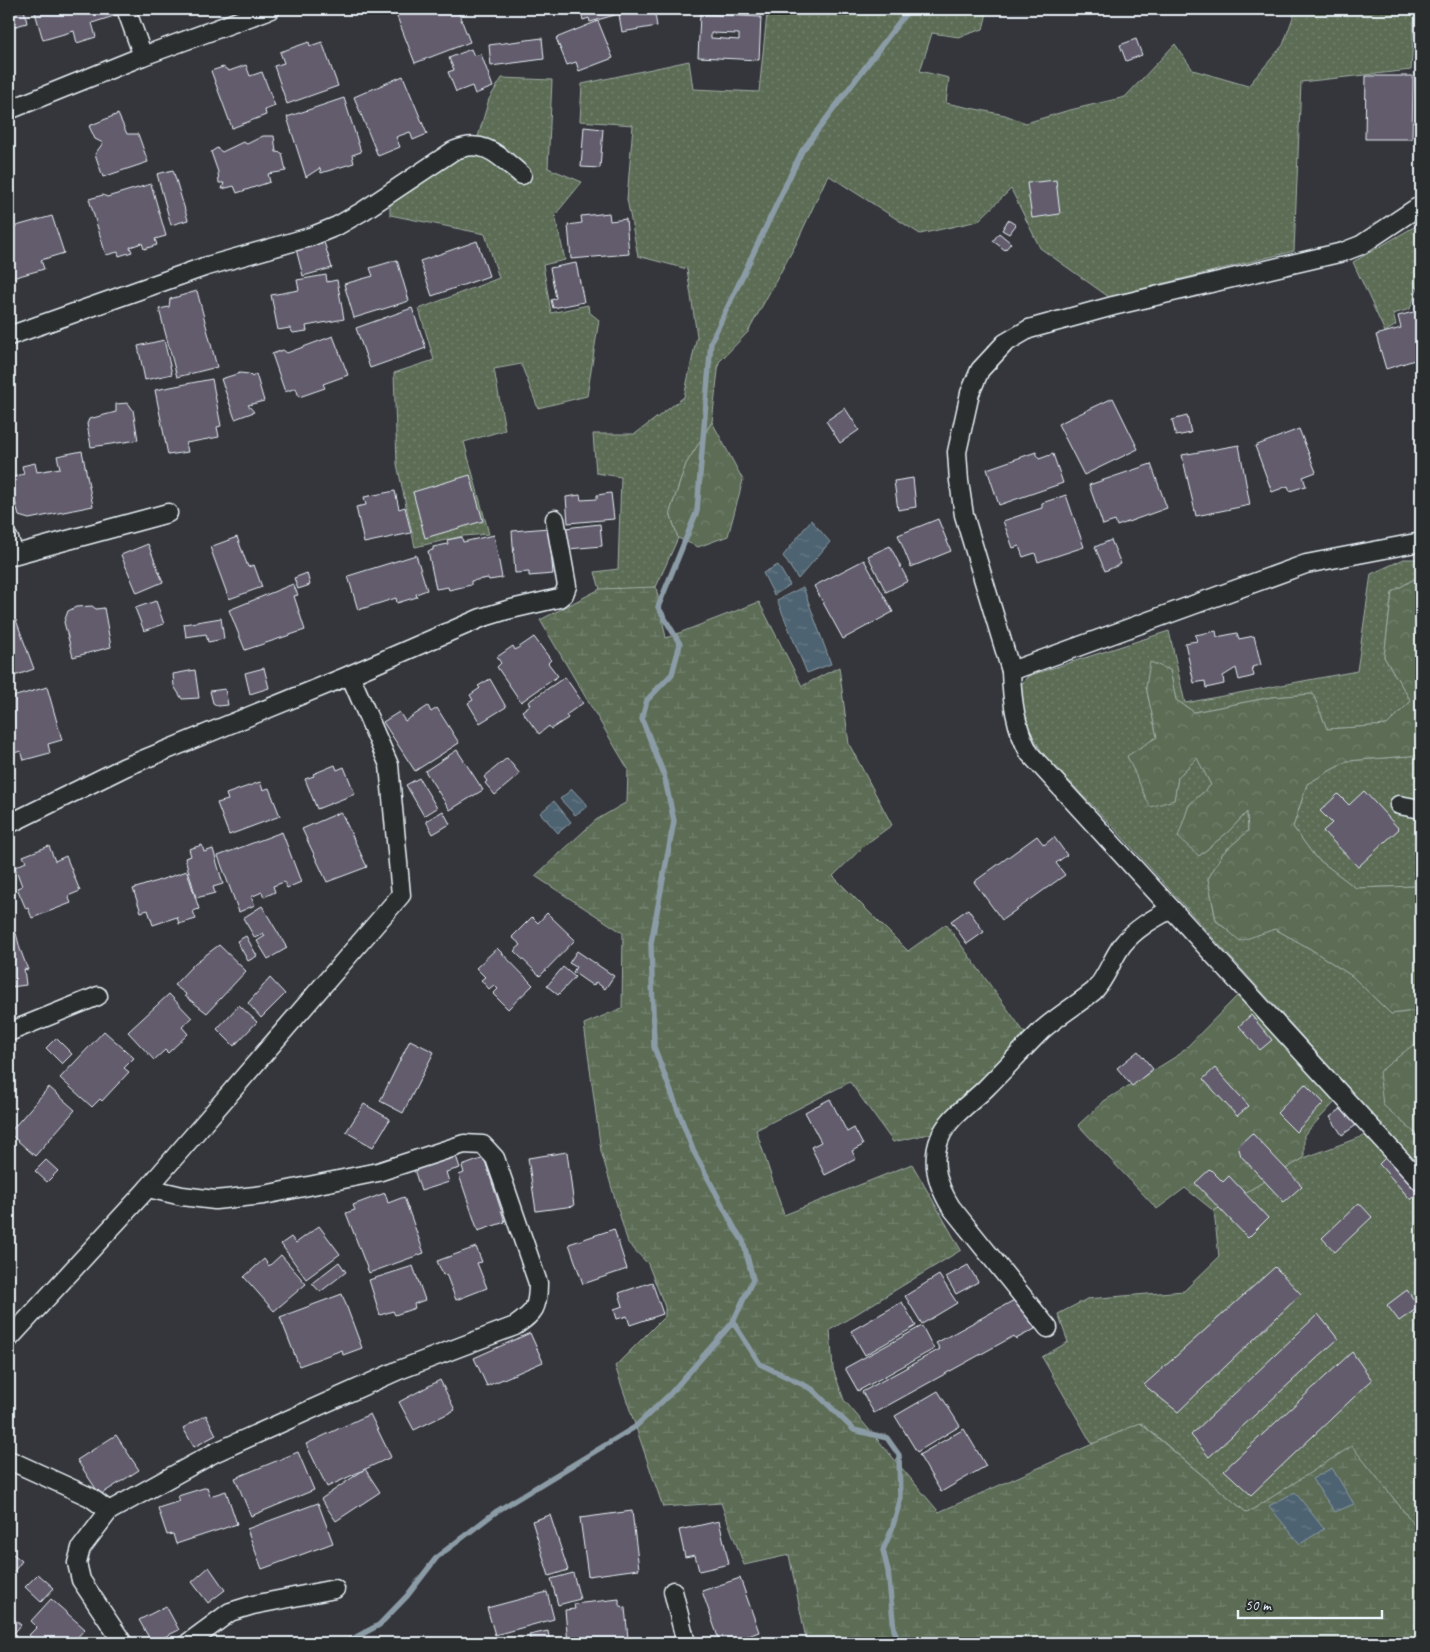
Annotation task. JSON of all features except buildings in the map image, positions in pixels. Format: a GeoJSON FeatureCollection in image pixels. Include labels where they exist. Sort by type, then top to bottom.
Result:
{"type":"FeatureCollection","features":[{"type":"Feature","properties":{"kind":"street"},"geometry":{"type":"LineString","coordinates":[[126,9],[143,56]]}},
{"type":"Feature","properties":{"kind":"street"},"geometry":{"type":"LineString","coordinates":[[9,110],[143,56],[271,9]]}},
{"type":"Feature","properties":{"kind":"street"},"geometry":{"type":"LineString","coordinates":[[9,336],[204,267],[310,237],[338,226],[453,151],[464,146],[475,146],[492,150],[522,175]]}},
{"type":"Feature","properties":{"kind":"street"},"geometry":{"type":"LineString","coordinates":[[1421,205],[1361,244],[1343,252],[1113,306],[1029,329],[1005,343],[980,370],[970,394],[957,452],[964,516],[1010,671],[1012,698],[1017,722],[1023,742],[1030,754],[1421,1182]]}},
{"type":"Feature","properties":{"kind":"street"},"geometry":{"type":"LineString","coordinates":[[10,549],[168,513]]}},
{"type":"Feature","properties":{"kind":"street"},"geometry":{"type":"LineString","coordinates":[[9,824],[125,767],[350,675],[480,618],[559,598],[564,594],[567,586],[555,519]]}},
{"type":"Feature","properties":{"kind":"street"},"geometry":{"type":"LineString","coordinates":[[1010,671],[1306,564],[1421,542]]}},
{"type":"Feature","properties":{"kind":"street"},"geometry":{"type":"LineString","coordinates":[[9,1339],[148,1188],[401,894],[389,765],[350,675]]}},
{"type":"Feature","properties":{"kind":"street"},"geometry":{"type":"LineString","coordinates":[[1399,805],[1421,809]]}},
{"type":"Feature","properties":{"kind":"street"},"geometry":{"type":"LineString","coordinates":[[1048,1328],[951,1207],[943,1194],[937,1179],[935,1166],[940,1138],[949,1122],[985,1089],[1044,1029],[1100,984],[1122,945],[1133,934],[1170,909]]}},
{"type":"Feature","properties":{"kind":"street"},"geometry":{"type":"LineString","coordinates":[[9,1032],[98,996]]}},
{"type":"Feature","properties":{"kind":"street"},"geometry":{"type":"LineString","coordinates":[[123,1643],[81,1580],[77,1564],[80,1548],[109,1511],[214,1453],[399,1370],[515,1326],[530,1315],[538,1301],[538,1283],[495,1158],[484,1145],[464,1144],[378,1172],[264,1195],[215,1200],[182,1196],[148,1188]]}},
{"type":"Feature","properties":{"kind":"street"},"geometry":{"type":"LineString","coordinates":[[9,1460],[90,1497],[109,1511]]}},
{"type":"Feature","properties":{"kind":"street"},"geometry":{"type":"LineString","coordinates":[[188,1643],[230,1612],[253,1605],[335,1589]]}},
{"type":"Feature","properties":{"kind":"street"},"geometry":{"type":"LineString","coordinates":[[673,1592],[686,1643]]}},
{"type":"Feature","properties":{"kind":"green space"},"geometry":{"type":"Polygon","coordinates":[[[766,9],[988,9],[983,29],[959,37],[932,33],[920,71],[949,78],[946,103],[1005,115],[1026,123],[1125,97],[1175,44],[1193,70],[1248,86],[1283,45],[1296,9],[1415,9],[1411,70],[1301,82],[1294,251],[1109,297],[1040,248],[1011,189],[978,221],[920,234],[828,175],[796,244],[748,332],[719,362],[712,422],[686,464],[670,512],[678,538],[656,587],[601,593],[595,572],[618,569],[621,477],[596,473],[593,434],[635,434],[684,397],[697,336],[687,269],[638,256],[627,199],[633,125],[580,121],[582,84],[689,61],[693,89],[759,92],[766,9]]]}},
{"type":"Feature","properties":{"kind":"green space"},"geometry":{"type":"Polygon","coordinates":[[[502,78],[552,80],[548,168],[582,182],[555,215],[565,260],[543,265],[551,313],[588,305],[589,312],[599,320],[587,396],[538,408],[521,364],[494,369],[505,430],[464,442],[489,534],[463,536],[415,547],[397,464],[394,373],[434,360],[419,309],[499,278],[485,234],[390,215],[390,202],[446,164],[473,154],[489,99],[502,78]]]}},
{"type":"Feature","properties":{"kind":"green space"},"geometry":{"type":"Polygon","coordinates":[[[1419,224],[1421,234],[1421,279],[1410,309],[1393,314],[1396,325],[1385,332],[1353,262],[1419,224]]]}},
{"type":"Feature","properties":{"kind":"green space"},"geometry":{"type":"Polygon","coordinates":[[[712,422],[743,480],[728,536],[698,547],[678,538],[670,512],[686,464],[712,422]]]}},
{"type":"Feature","properties":{"kind":"green space"},"geometry":{"type":"Polygon","coordinates":[[[1404,559],[1421,559],[1421,575],[1392,592],[1384,657],[1411,701],[1387,725],[1327,729],[1313,694],[1272,697],[1194,712],[1176,700],[1170,670],[1146,687],[1174,800],[1178,777],[1197,757],[1211,785],[1189,805],[1199,856],[1229,831],[1247,812],[1248,831],[1223,853],[1208,879],[1216,921],[1240,940],[1275,929],[1352,976],[1391,1014],[1421,1010],[1421,1044],[1413,1045],[1415,1133],[1421,1134],[1421,1168],[1113,827],[1043,754],[1024,720],[1019,687],[1028,676],[1169,631],[1185,703],[1357,671],[1371,574],[1404,559]]]}},
{"type":"Feature","properties":{"kind":"green space"},"geometry":{"type":"Polygon","coordinates":[[[1421,575],[1421,755],[1347,761],[1307,784],[1293,827],[1315,857],[1356,888],[1417,886],[1421,880],[1421,1010],[1391,1014],[1352,976],[1275,929],[1240,941],[1216,920],[1208,879],[1223,853],[1248,831],[1247,812],[1229,831],[1199,856],[1178,837],[1189,805],[1211,785],[1197,758],[1178,777],[1174,800],[1150,807],[1127,756],[1157,737],[1146,687],[1150,662],[1170,670],[1176,700],[1194,712],[1272,697],[1313,694],[1327,729],[1387,725],[1411,701],[1384,657],[1392,592],[1421,575]]]}},
{"type":"Feature","properties":{"kind":"green space"},"geometry":{"type":"Polygon","coordinates":[[[656,587],[666,638],[759,602],[802,686],[839,667],[849,744],[892,825],[866,844],[833,876],[908,951],[946,924],[1027,1036],[933,1133],[893,1142],[850,1082],[756,1130],[784,1215],[912,1164],[961,1250],[830,1330],[833,1369],[844,1400],[939,1512],[1140,1423],[1247,1513],[1352,1446],[1421,1533],[1421,1643],[791,1643],[806,1639],[789,1555],[744,1565],[721,1503],[663,1507],[615,1366],[665,1316],[665,1307],[648,1264],[628,1243],[601,1151],[584,1024],[622,1008],[623,933],[535,876],[596,820],[627,802],[628,769],[540,620],[600,589],[656,587]]]}},
{"type":"Feature","properties":{"kind":"green space"},"geometry":{"type":"Polygon","coordinates":[[[1421,755],[1421,880],[1417,886],[1356,888],[1315,857],[1293,827],[1307,784],[1347,761],[1421,755]]]}},
{"type":"Feature","properties":{"kind":"green space"},"geometry":{"type":"Polygon","coordinates":[[[1241,992],[1336,1101],[1304,1135],[1304,1158],[1214,1211],[1185,1188],[1157,1209],[1078,1125],[1104,1101],[1180,1054],[1241,992]]]}},
{"type":"Feature","properties":{"kind":"green space"},"geometry":{"type":"Polygon","coordinates":[[[1421,1044],[1421,1134],[1415,1133],[1383,1105],[1379,1072],[1413,1045],[1421,1044]]]}},
{"type":"Feature","properties":{"kind":"green space"},"geometry":{"type":"Polygon","coordinates":[[[1371,1133],[1421,1188],[1421,1533],[1352,1447],[1247,1513],[1141,1423],[1092,1444],[1042,1357],[1068,1342],[1058,1314],[1087,1299],[1184,1291],[1219,1257],[1214,1211],[1304,1158],[1371,1133]]]}},
{"type":"Feature","properties":{"kind":"water"},"geometry":{"type":"Polygon","coordinates":[[[811,520],[830,542],[798,579],[783,556],[811,520]]]}},
{"type":"Feature","properties":{"kind":"water"},"geometry":{"type":"Polygon","coordinates":[[[778,565],[790,585],[774,595],[763,573],[778,565]]]}},
{"type":"Feature","properties":{"kind":"water"},"geometry":{"type":"Polygon","coordinates":[[[803,587],[831,664],[807,673],[777,600],[803,587]]]}},
{"type":"Feature","properties":{"kind":"water"},"geometry":{"type":"Polygon","coordinates":[[[572,789],[588,806],[575,815],[560,799],[572,789]]]}},
{"type":"Feature","properties":{"kind":"water"},"geometry":{"type":"Polygon","coordinates":[[[554,801],[571,822],[558,833],[540,813],[554,801]]]}},
{"type":"Feature","properties":{"kind":"water"},"geometry":{"type":"Polygon","coordinates":[[[1332,1468],[1354,1504],[1335,1512],[1312,1479],[1332,1468]]]}},
{"type":"Feature","properties":{"kind":"water"},"geometry":{"type":"Polygon","coordinates":[[[1295,1492],[1324,1529],[1300,1544],[1269,1506],[1295,1492]]]}},
{"type":"Feature","properties":{"kind":"waterway"},"geometry":{"type":"LineString","coordinates":[[345,1643],[379,1625],[407,1596],[437,1557],[497,1511],[635,1427],[670,1394],[733,1322],[753,1279],[743,1241],[693,1150],[654,1047],[651,943],[674,821],[664,775],[642,719],[647,700],[672,674],[680,644],[658,607],[697,511],[711,342],[802,151],[909,9]]}},
{"type":"Feature","properties":{"kind":"waterway"},"geometry":{"type":"LineString","coordinates":[[733,1322],[760,1364],[812,1389],[854,1430],[887,1438],[899,1455],[900,1501],[892,1529],[883,1550],[888,1571],[894,1630],[900,1643]]}}]}
